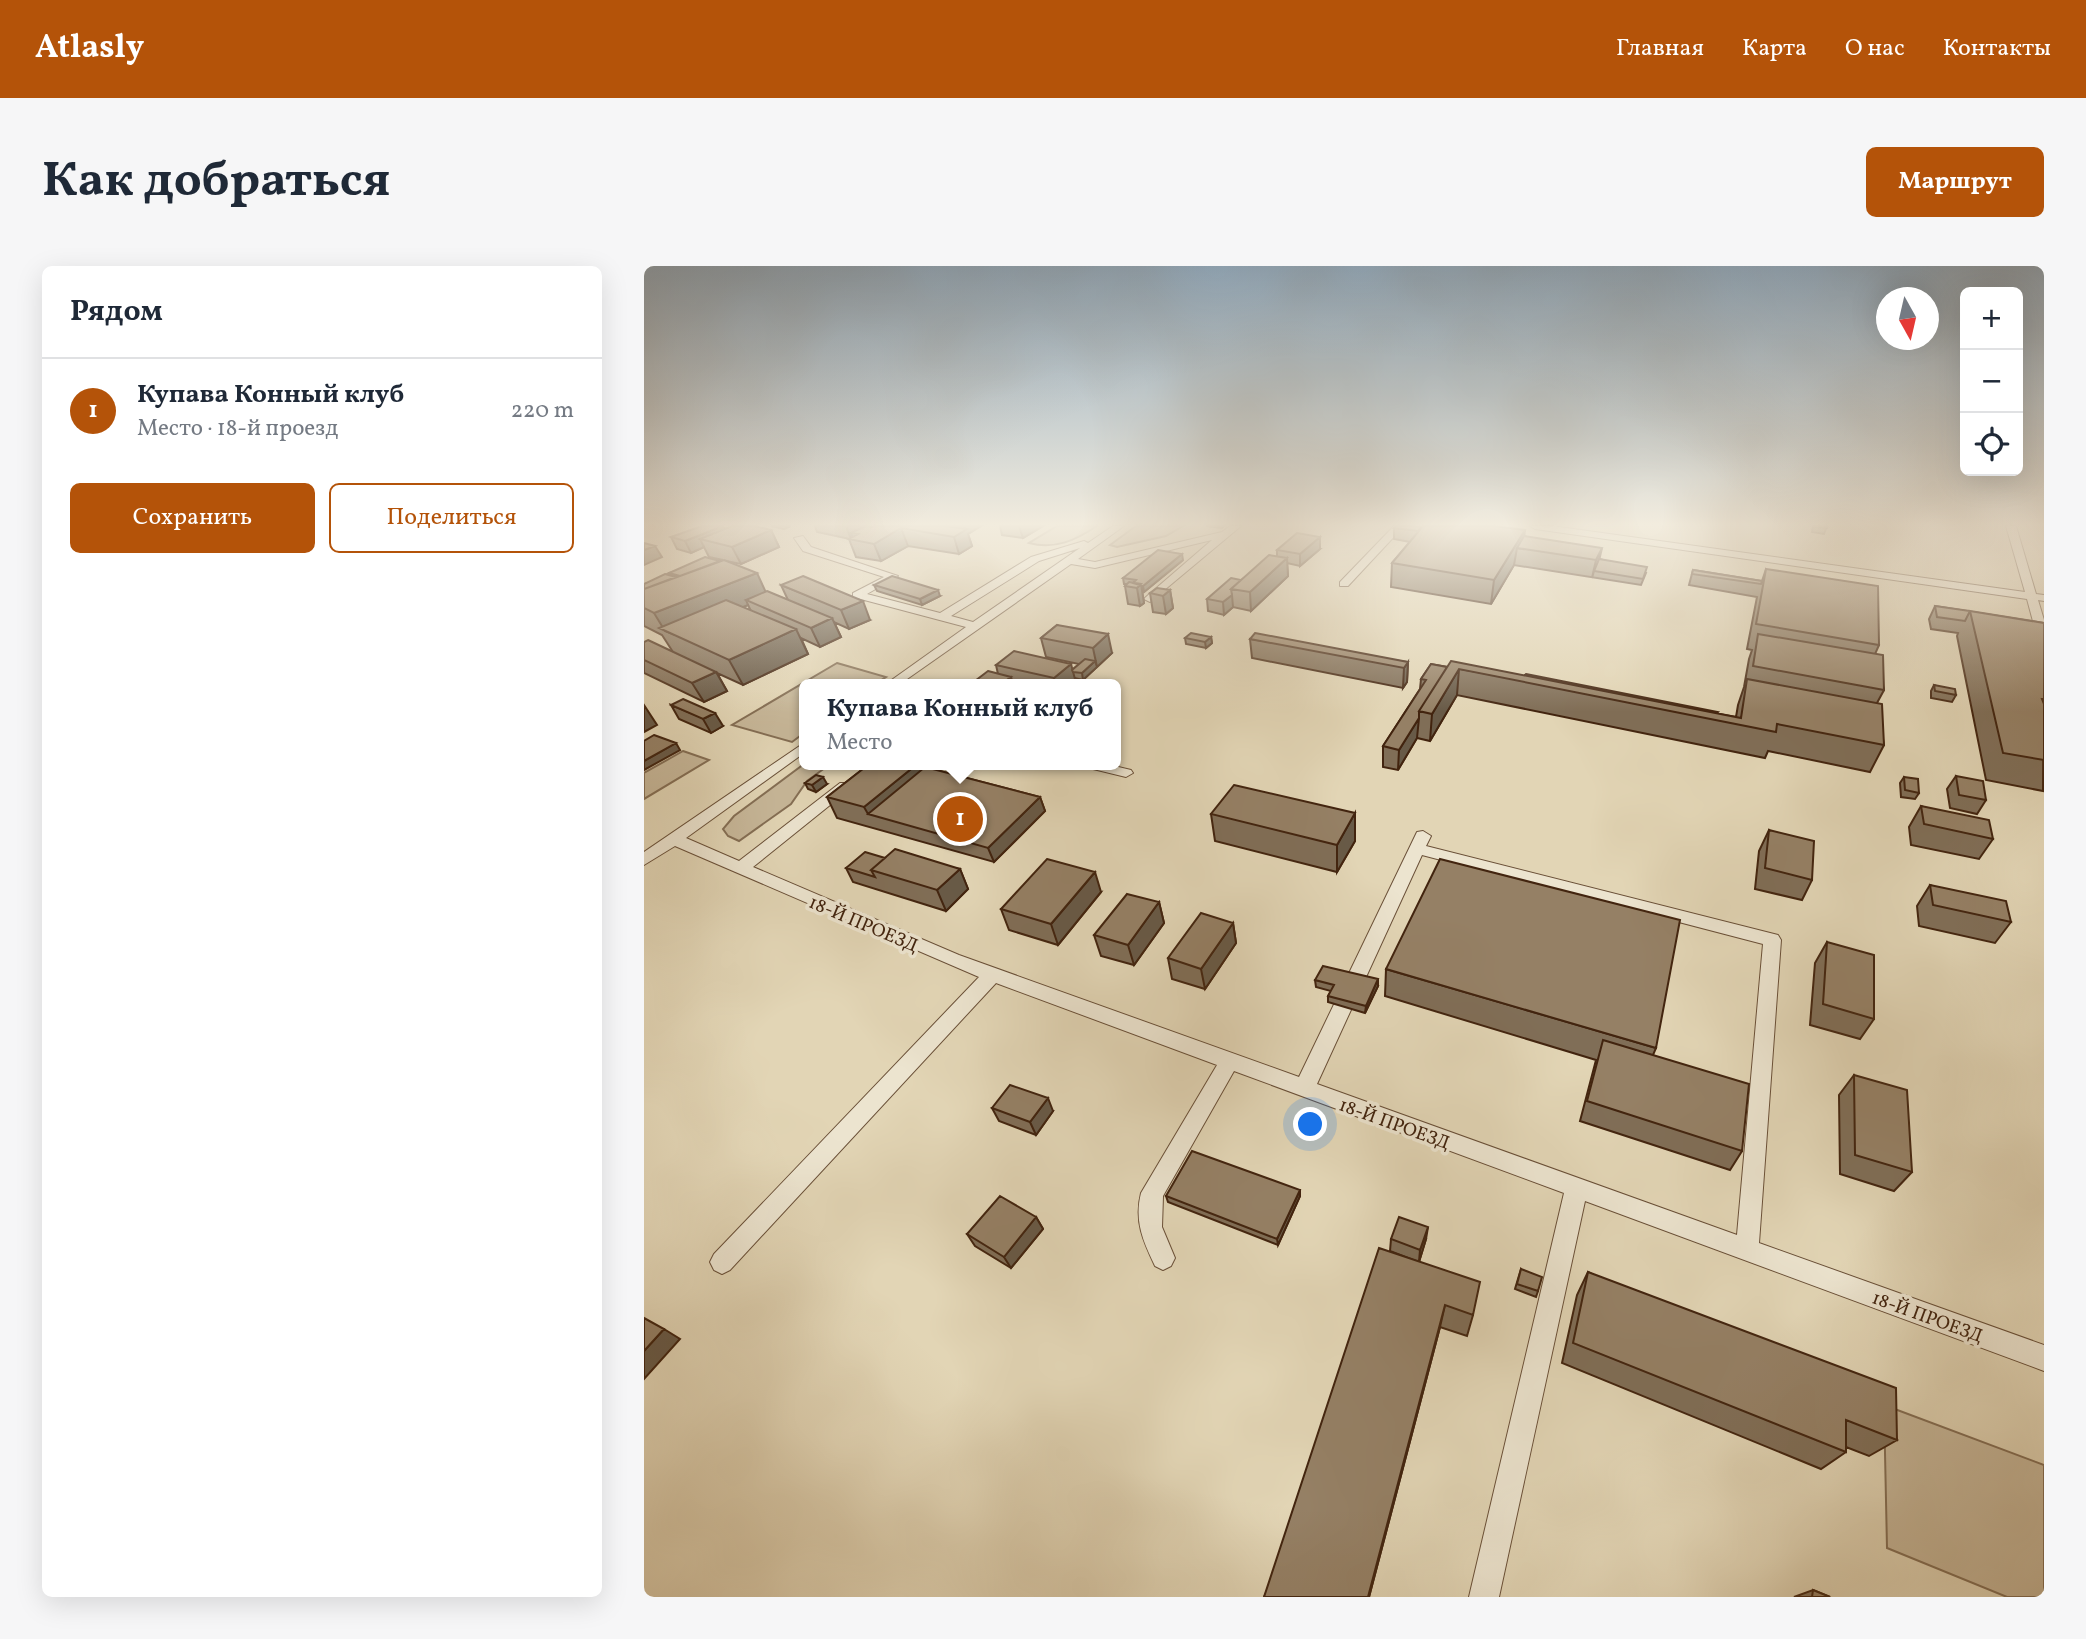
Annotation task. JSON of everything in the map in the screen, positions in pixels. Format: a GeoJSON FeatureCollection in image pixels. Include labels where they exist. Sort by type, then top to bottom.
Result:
{"type":"FeatureCollection","features":[{"type":"Feature","properties":{"kind":"street"},"geometry":{"type":"LineString","coordinates":[[870,588],[857,595],[975,626]]}},
{"type":"Feature","properties":{"kind":"street"},"geometry":{"type":"LineString","coordinates":[[940,618],[988,588]]}},
{"type":"Feature","properties":{"kind":"street"},"geometry":{"type":"LineString","coordinates":[[899,679],[1030,588]]}},
{"type":"Feature","properties":{"kind":"street"},"geometry":{"type":"LineString","coordinates":[[1150,599],[1163,588]]}},
{"type":"Feature","properties":{"kind":"street"},"geometry":{"type":"LineString","coordinates":[[1973,588],[2044,598]]}},
{"type":"Feature","properties":{"kind":"street"},"geometry":{"type":"LineString","coordinates":[[2027,588],[2044,640]]}},
{"type":"Feature","properties":{"kind":"street"},"geometry":{"type":"LineString","coordinates":[[644,860],[799,751]]}},
{"type":"Feature","properties":{"kind":"street"},"geometry":{"type":"LineString","coordinates":[[1114,770],[1126,773]]}},
{"type":"Feature","properties":{"kind":"street"},"geometry":{"type":"LineString","coordinates":[[738,869],[856,778]]}},
{"type":"Feature","properties":{"kind":"street","name":"18-Й ПРОЕЗД"},"geometry":{"type":"LineString","coordinates":[[674,839],[738,869],[992,975],[2044,1358]]}},
{"type":"Feature","properties":{"kind":"street"},"geometry":{"type":"LineString","coordinates":[[1304,1089],[1420,842],[1772,940],[1748,1251]]}},
{"type":"Feature","properties":{"kind":"street"},"geometry":{"type":"LineString","coordinates":[[722,1262],[992,975]]}},
{"type":"Feature","properties":{"kind":"street"},"geometry":{"type":"LineString","coordinates":[[1163,1258],[1148,1222],[1150,1201],[1166,1167],[1228,1062]]}},
{"type":"Feature","properties":{"kind":"street"},"geometry":{"type":"LineString","coordinates":[[1484,1597],[1576,1189]]}},
{"type":"Feature","properties":{"kind":"shaded area"},"geometry":{"type":"Polygon","coordinates":[[[837,663],[886,677],[883,679],[810,679],[837,663]]]}},
{"type":"Feature","properties":{"kind":"shaded area"},"geometry":{"type":"Polygon","coordinates":[[[799,685],[799,737],[792,742],[732,725],[799,685]]]}},
{"type":"Feature","properties":{"kind":"shaded area"},"geometry":{"type":"Polygon","coordinates":[[[683,751],[709,760],[644,799],[644,773],[683,751]]]}},
{"type":"Feature","properties":{"kind":"shaded area"},"geometry":{"type":"Polygon","coordinates":[[[799,768],[799,770],[822,770],[807,781],[791,804],[739,841],[728,836],[723,829],[734,816],[799,768]]]}},
{"type":"Feature","properties":{"kind":"shaded area"},"geometry":{"type":"Polygon","coordinates":[[[1884,1405],[2044,1465],[2044,1597],[2007,1597],[1887,1548],[1884,1405]]]}},
{"type":"Feature","properties":{"kind":"building"},"geometry":{"type":"Polygon","coordinates":[[[718,588],[654,613],[644,608],[644,589],[718,588]]]}},
{"type":"Feature","properties":{"kind":"building"},"geometry":{"type":"Polygon","coordinates":[[[788,588],[832,588],[863,601],[841,610],[788,588]]]}},
{"type":"Feature","properties":{"kind":"building"},"geometry":{"type":"Polygon","coordinates":[[[884,588],[938,590],[920,599],[884,588]]]}},
{"type":"Feature","properties":{"kind":"building"},"geometry":{"type":"Polygon","coordinates":[[[1157,588],[1170,590],[1163,596],[1150,593],[1157,588]]]}},
{"type":"Feature","properties":{"kind":"building"},"geometry":{"type":"Polygon","coordinates":[[[1219,588],[1232,588],[1232,595],[1223,602],[1207,599],[1219,588]]]}},
{"type":"Feature","properties":{"kind":"building"},"geometry":{"type":"Polygon","coordinates":[[[1232,588],[1254,588],[1250,592],[1232,588]]]}},
{"type":"Feature","properties":{"kind":"building"},"geometry":{"type":"Polygon","coordinates":[[[1763,588],[1878,588],[1879,645],[1756,624],[1763,588]]]}},
{"type":"Feature","properties":{"kind":"building"},"geometry":{"type":"Polygon","coordinates":[[[767,591],[832,618],[811,628],[746,600],[767,591]]]}},
{"type":"Feature","properties":{"kind":"building"},"geometry":{"type":"Polygon","coordinates":[[[726,600],[796,629],[729,660],[659,628],[726,600]]]}},
{"type":"Feature","properties":{"kind":"building"},"geometry":{"type":"Polygon","coordinates":[[[1935,606],[1970,611],[1965,621],[1937,617],[1935,606]]]}},
{"type":"Feature","properties":{"kind":"building"},"geometry":{"type":"Polygon","coordinates":[[[1970,611],[2044,623],[2044,760],[2003,753],[1970,611]]]}},
{"type":"Feature","properties":{"kind":"building"},"geometry":{"type":"Polygon","coordinates":[[[1057,625],[1108,634],[1093,648],[1041,638],[1057,625]]]}},
{"type":"Feature","properties":{"kind":"building"},"geometry":{"type":"Polygon","coordinates":[[[1191,633],[1211,637],[1205,642],[1185,638],[1191,633]]]}},
{"type":"Feature","properties":{"kind":"building"},"geometry":{"type":"Polygon","coordinates":[[[1255,633],[1408,662],[1404,668],[1250,639],[1255,633]]]}},
{"type":"Feature","properties":{"kind":"building"},"geometry":{"type":"Polygon","coordinates":[[[1758,634],[1883,655],[1884,690],[1753,666],[1758,634]]]}},
{"type":"Feature","properties":{"kind":"building"},"geometry":{"type":"Polygon","coordinates":[[[648,640],[716,672],[692,683],[644,660],[644,642],[648,640]]]}},
{"type":"Feature","properties":{"kind":"building"},"geometry":{"type":"Polygon","coordinates":[[[1014,651],[1071,664],[1054,678],[996,665],[1014,651]]]}},
{"type":"Feature","properties":{"kind":"building"},"geometry":{"type":"Polygon","coordinates":[[[1085,659],[1095,661],[1082,673],[1073,672],[1072,670],[1085,659]]]}},
{"type":"Feature","properties":{"kind":"building"},"geometry":{"type":"Polygon","coordinates":[[[1451,661],[1741,718],[1747,679],[1882,704],[1884,745],[1777,724],[1776,732],[1459,669],[1432,714],[1419,711],[1451,661]]]}},
{"type":"Feature","properties":{"kind":"building"},"geometry":{"type":"Polygon","coordinates":[[[1431,664],[1447,667],[1419,711],[1419,718],[1399,750],[1383,746],[1426,680],[1421,679],[1431,664]]]}},
{"type":"Feature","properties":{"kind":"building"},"geometry":{"type":"Polygon","coordinates":[[[988,671],[1011,677],[1008,679],[978,679],[988,671]]]}},
{"type":"Feature","properties":{"kind":"building"},"geometry":{"type":"Polygon","coordinates":[[[1526,674],[1718,712],[1525,675],[1526,674]]]}},
{"type":"Feature","properties":{"kind":"building"},"geometry":{"type":"Polygon","coordinates":[[[1934,685],[1955,689],[1956,695],[1935,691],[1934,685]]]}},
{"type":"Feature","properties":{"kind":"building"},"geometry":{"type":"Polygon","coordinates":[[[683,699],[715,713],[703,719],[671,705],[683,699]]]}},
{"type":"Feature","properties":{"kind":"building"},"geometry":{"type":"Polygon","coordinates":[[[654,735],[676,743],[644,761],[644,741],[654,735]]]}},
{"type":"Feature","properties":{"kind":"building"},"geometry":{"type":"Polygon","coordinates":[[[862,770],[910,770],[864,807],[827,797],[862,770]]]}},
{"type":"Feature","properties":{"kind":"building"},"geometry":{"type":"Polygon","coordinates":[[[921,770],[936,770],[1040,797],[988,848],[868,814],[921,770]]]}},
{"type":"Feature","properties":{"kind":"building"},"geometry":{"type":"Polygon","coordinates":[[[816,775],[823,777],[812,785],[805,783],[816,775]]]}},
{"type":"Feature","properties":{"kind":"building"},"geometry":{"type":"Polygon","coordinates":[[[1956,776],[1983,781],[1986,800],[1959,795],[1956,776]]]}},
{"type":"Feature","properties":{"kind":"building"},"geometry":{"type":"Polygon","coordinates":[[[1904,777],[1918,779],[1919,793],[1905,790],[1904,777]]]}},
{"type":"Feature","properties":{"kind":"building"},"geometry":{"type":"Polygon","coordinates":[[[1234,785],[1355,813],[1337,845],[1211,814],[1234,785]]]}},
{"type":"Feature","properties":{"kind":"building"},"geometry":{"type":"Polygon","coordinates":[[[1921,806],[1989,820],[1993,839],[1924,824],[1921,806]]]}},
{"type":"Feature","properties":{"kind":"building"},"geometry":{"type":"Polygon","coordinates":[[[1769,830],[1814,841],[1812,880],[1765,868],[1769,830]]]}},
{"type":"Feature","properties":{"kind":"building"},"geometry":{"type":"Polygon","coordinates":[[[895,849],[960,869],[937,890],[871,870],[895,849]]]}},
{"type":"Feature","properties":{"kind":"building"},"geometry":{"type":"Polygon","coordinates":[[[865,852],[885,858],[871,870],[875,877],[846,868],[865,852]]]}},
{"type":"Feature","properties":{"kind":"building"},"geometry":{"type":"Polygon","coordinates":[[[1047,859],[1095,872],[1051,924],[1001,909],[1047,859]]]}},
{"type":"Feature","properties":{"kind":"building"},"geometry":{"type":"Polygon","coordinates":[[[1440,859],[1680,920],[1656,1048],[1386,969],[1440,859]]]}},
{"type":"Feature","properties":{"kind":"building"},"geometry":{"type":"Polygon","coordinates":[[[1930,885],[2006,901],[2011,922],[1933,905],[1930,885]]]}},
{"type":"Feature","properties":{"kind":"building"},"geometry":{"type":"Polygon","coordinates":[[[1127,894],[1159,902],[1128,945],[1094,935],[1127,894]]]}},
{"type":"Feature","properties":{"kind":"building"},"geometry":{"type":"Polygon","coordinates":[[[1201,913],[1233,923],[1201,969],[1168,958],[1201,913]]]}},
{"type":"Feature","properties":{"kind":"building"},"geometry":{"type":"Polygon","coordinates":[[[1827,942],[1874,955],[1874,1019],[1823,1004],[1827,942]]]}},
{"type":"Feature","properties":{"kind":"building"},"geometry":{"type":"Polygon","coordinates":[[[1323,966],[1378,979],[1366,1006],[1328,996],[1334,985],[1315,980],[1323,966]]]}},
{"type":"Feature","properties":{"kind":"building"},"geometry":{"type":"Polygon","coordinates":[[[1603,1040],[1749,1084],[1742,1151],[1587,1101],[1603,1040]]]}},
{"type":"Feature","properties":{"kind":"building"},"geometry":{"type":"Polygon","coordinates":[[[1854,1075],[1907,1090],[1912,1172],[1855,1155],[1854,1075]]]}},
{"type":"Feature","properties":{"kind":"building"},"geometry":{"type":"Polygon","coordinates":[[[1010,1085],[1048,1098],[1030,1122],[992,1108],[1010,1085]]]}},
{"type":"Feature","properties":{"kind":"building"},"geometry":{"type":"Polygon","coordinates":[[[1192,1151],[1300,1190],[1277,1239],[1166,1196],[1192,1151]]]}},
{"type":"Feature","properties":{"kind":"building"},"geometry":{"type":"Polygon","coordinates":[[[1000,1196],[1036,1217],[1004,1257],[967,1234],[1000,1196]]]}},
{"type":"Feature","properties":{"kind":"building"},"geometry":{"type":"Polygon","coordinates":[[[1399,1217],[1428,1227],[1420,1250],[1391,1239],[1399,1217]]]}},
{"type":"Feature","properties":{"kind":"building"},"geometry":{"type":"Polygon","coordinates":[[[1379,1248],[1480,1282],[1473,1315],[1445,1305],[1368,1597],[1264,1597],[1379,1248]]]}},
{"type":"Feature","properties":{"kind":"building"},"geometry":{"type":"Polygon","coordinates":[[[1521,1269],[1542,1277],[1538,1291],[1517,1284],[1521,1269]]]}},
{"type":"Feature","properties":{"kind":"building"},"geometry":{"type":"Polygon","coordinates":[[[1588,1272],[1896,1388],[1897,1440],[1846,1420],[1846,1452],[1573,1343],[1588,1272]]]}},
{"type":"Feature","properties":{"kind":"building"},"geometry":{"type":"Polygon","coordinates":[[[644,1318],[664,1329],[644,1351],[644,1318]]]}},
{"type":"Feature","properties":{"kind":"building"},"geometry":{"type":"Polygon","coordinates":[[[1813,1590],[1830,1597],[1812,1597],[1813,1590]]]}},
{"type":"Feature","properties":{"kind":"place","name":"Купава Конный клуб"},"geometry":{"type":"Point","coordinates":[960,819]}}]}
